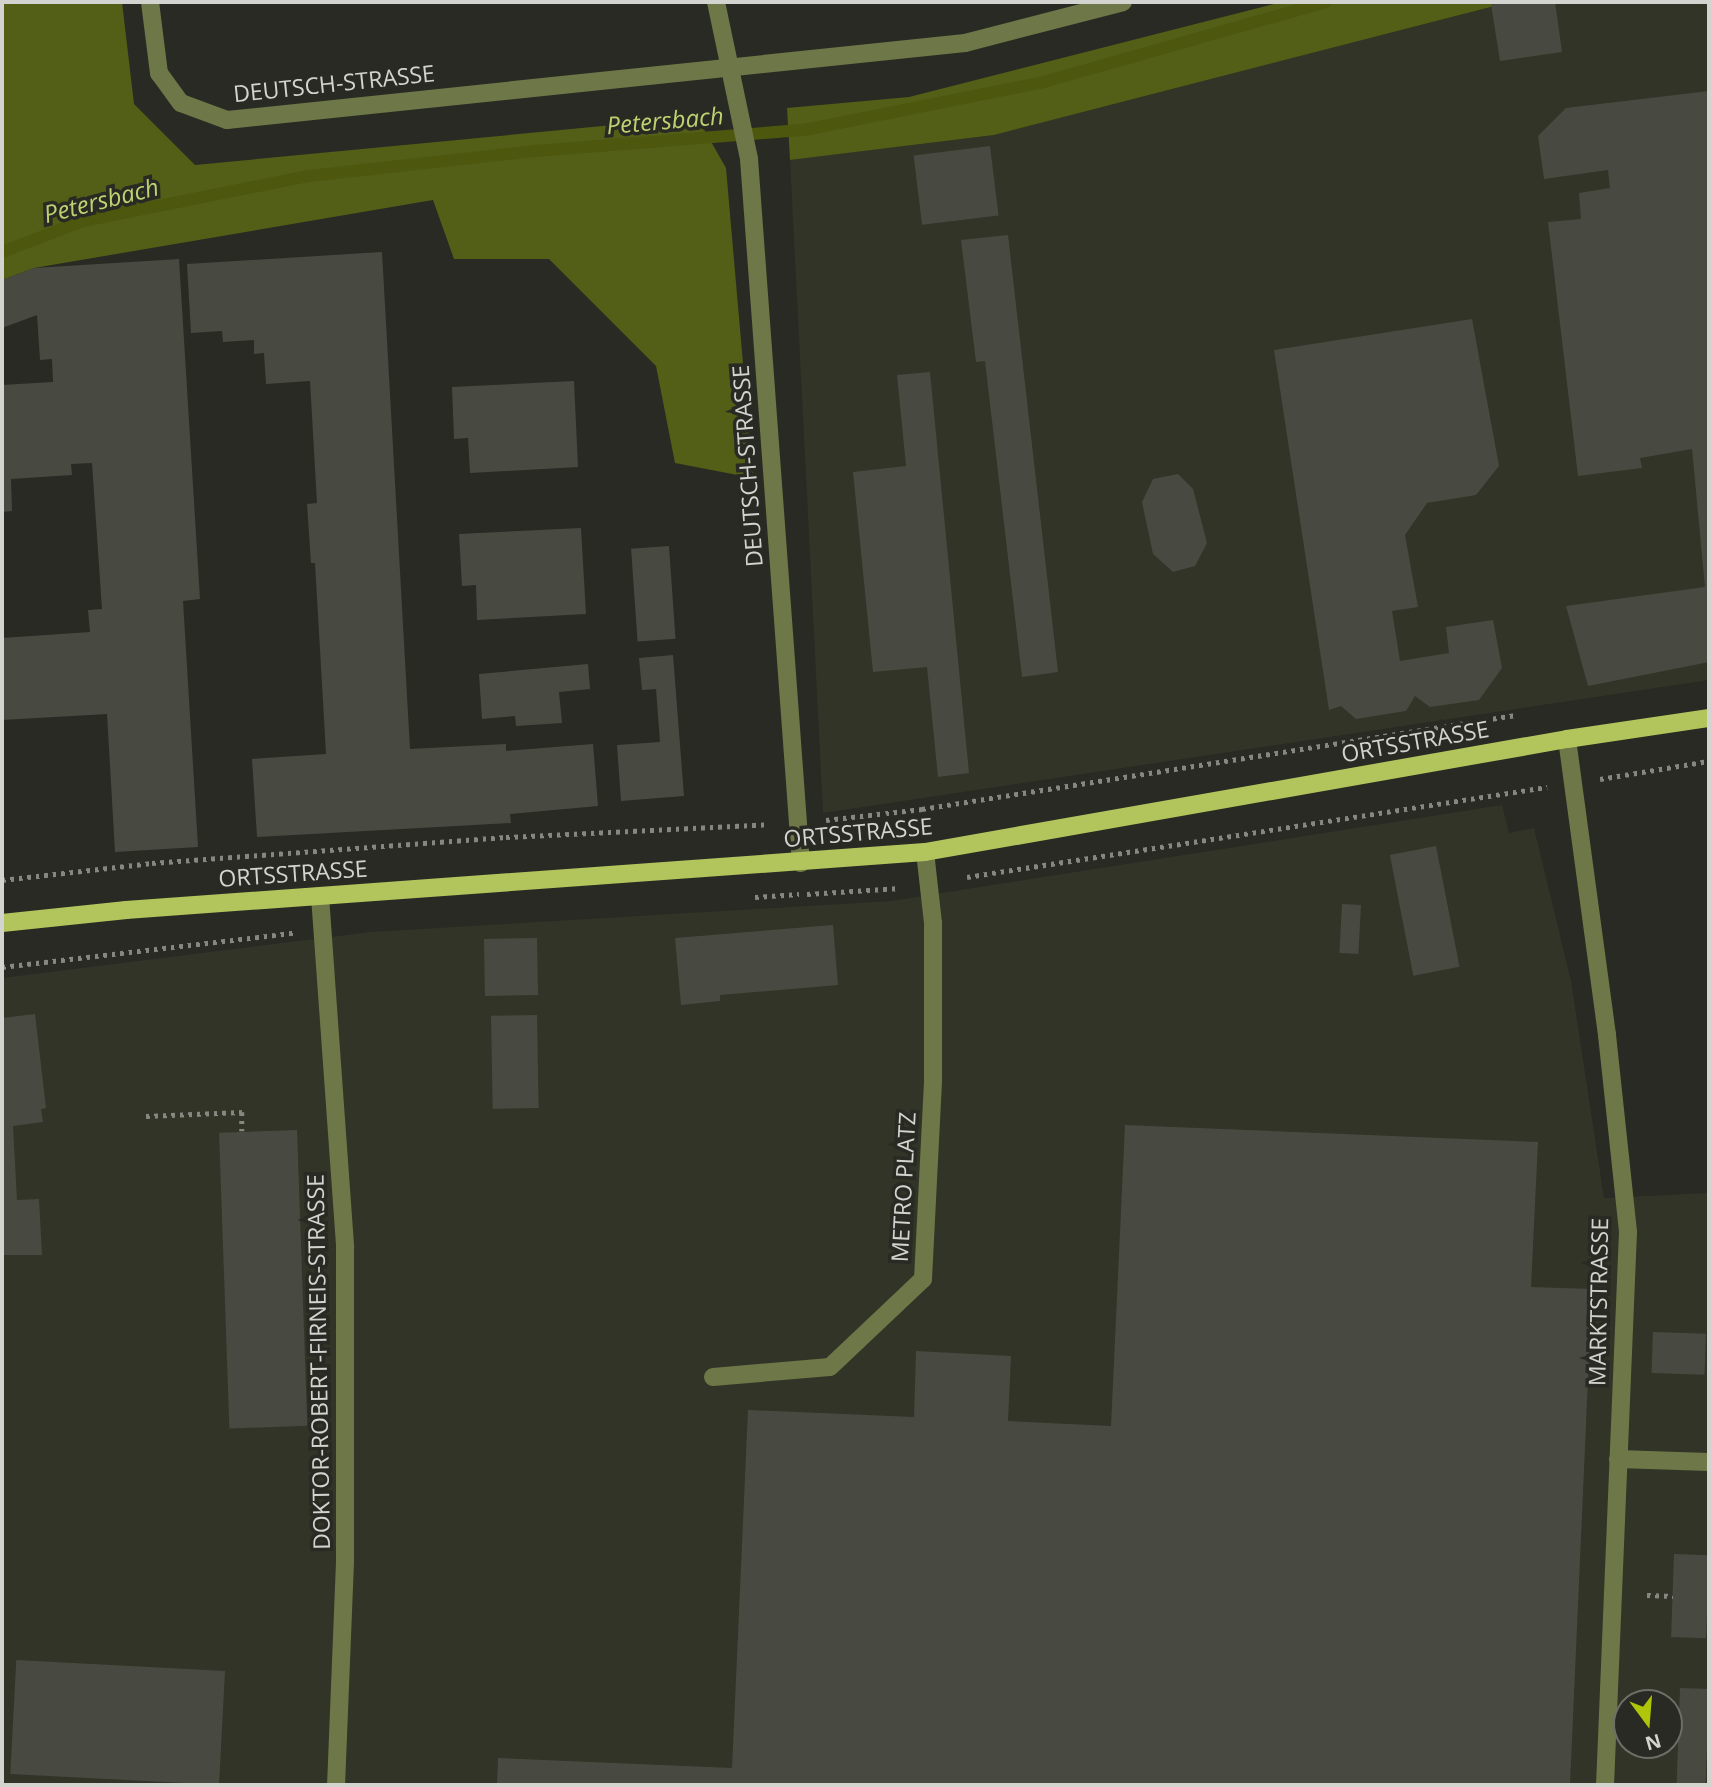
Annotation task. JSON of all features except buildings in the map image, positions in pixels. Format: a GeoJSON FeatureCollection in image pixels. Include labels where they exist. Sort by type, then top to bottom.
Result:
{"type":"FeatureCollection","features":[{"type":"Feature","properties":{"kind":"main road","name":"ORTSSTRASSE"},"geometry":{"type":"LineString","coordinates":[[2,923],[126,910],[925,852],[1567,739],[1709,718]]}},
{"type":"Feature","properties":{"kind":"street","name":"DEUTSCH-STRASSE"},"geometry":{"type":"LineString","coordinates":[[150,2],[159,73],[181,103],[227,120],[729,68]]}},
{"type":"Feature","properties":{"kind":"street","name":"DEUTSCH-STRASSE"},"geometry":{"type":"LineString","coordinates":[[716,2],[744,124],[749,159],[801,863]]}},
{"type":"Feature","properties":{"kind":"street"},"geometry":{"type":"LineString","coordinates":[[729,68],[965,43],[1123,2]]}},
{"type":"Feature","properties":{"kind":"street","name":"MARKTSTRASSE"},"geometry":{"type":"LineString","coordinates":[[1567,739],[1607,1035],[1628,1232],[1605,1785]]}},
{"type":"Feature","properties":{"kind":"street","name":"METRO PLATZ"},"geometry":{"type":"LineString","coordinates":[[713,1377],[830,1367],[923,1279],[933,1068],[933,923],[925,852]]}},
{"type":"Feature","properties":{"kind":"street","name":"DOKTOR-ROBERT-FIRNEIS-STRASSE"},"geometry":{"type":"LineString","coordinates":[[320,896],[345,1247],[345,1562],[336,1785]]}},
{"type":"Feature","properties":{"kind":"street"},"geometry":{"type":"LineString","coordinates":[[1618,1459],[1709,1462]]}},
{"type":"Feature","properties":{"kind":"path"},"geometry":{"type":"LineString","coordinates":[[2,880],[152,863],[493,838],[798,823],[922,809],[1522,714]]}},
{"type":"Feature","properties":{"kind":"path"},"geometry":{"type":"LineString","coordinates":[[1573,783],[1709,761]]}},
{"type":"Feature","properties":{"kind":"path"},"geometry":{"type":"LineString","coordinates":[[146,1116],[242,1112],[242,1131]]}},
{"type":"Feature","properties":{"kind":"path"},"geometry":{"type":"LineString","coordinates":[[1647,1595],[1673,1596]]}},
{"type":"Feature","properties":{"kind":"shaded area"},"geometry":{"type":"Polygon","coordinates":[[[1510,2],[1709,2],[1709,680],[823,813],[790,160],[994,135],[1510,2]]]}},
{"type":"Feature","properties":{"kind":"shaded area"},"geometry":{"type":"Polygon","coordinates":[[[1502,805],[1509,833],[1534,828],[1571,981],[1604,1198],[1709,1193],[1709,1785],[2,1785],[2,978],[371,932],[891,901],[1502,805]]]}},
{"type":"Feature","properties":{"kind":"green space"},"geometry":{"type":"Polygon","coordinates":[[[2,2],[122,2],[134,104],[195,165],[697,117],[726,168],[753,478],[675,463],[656,366],[549,259],[454,259],[433,200],[34,268],[2,280],[2,2]]]}},
{"type":"Feature","properties":{"kind":"green space"},"geometry":{"type":"Polygon","coordinates":[[[1282,2],[1510,2],[994,135],[790,160],[787,108],[909,97],[1282,2]]]}},
{"type":"Feature","properties":{"kind":"waterway","name":"Petersbach"},"geometry":{"type":"LineString","coordinates":[[2,252],[83,221],[309,176],[535,151],[804,130],[1040,83],[1326,2]]}}]}
